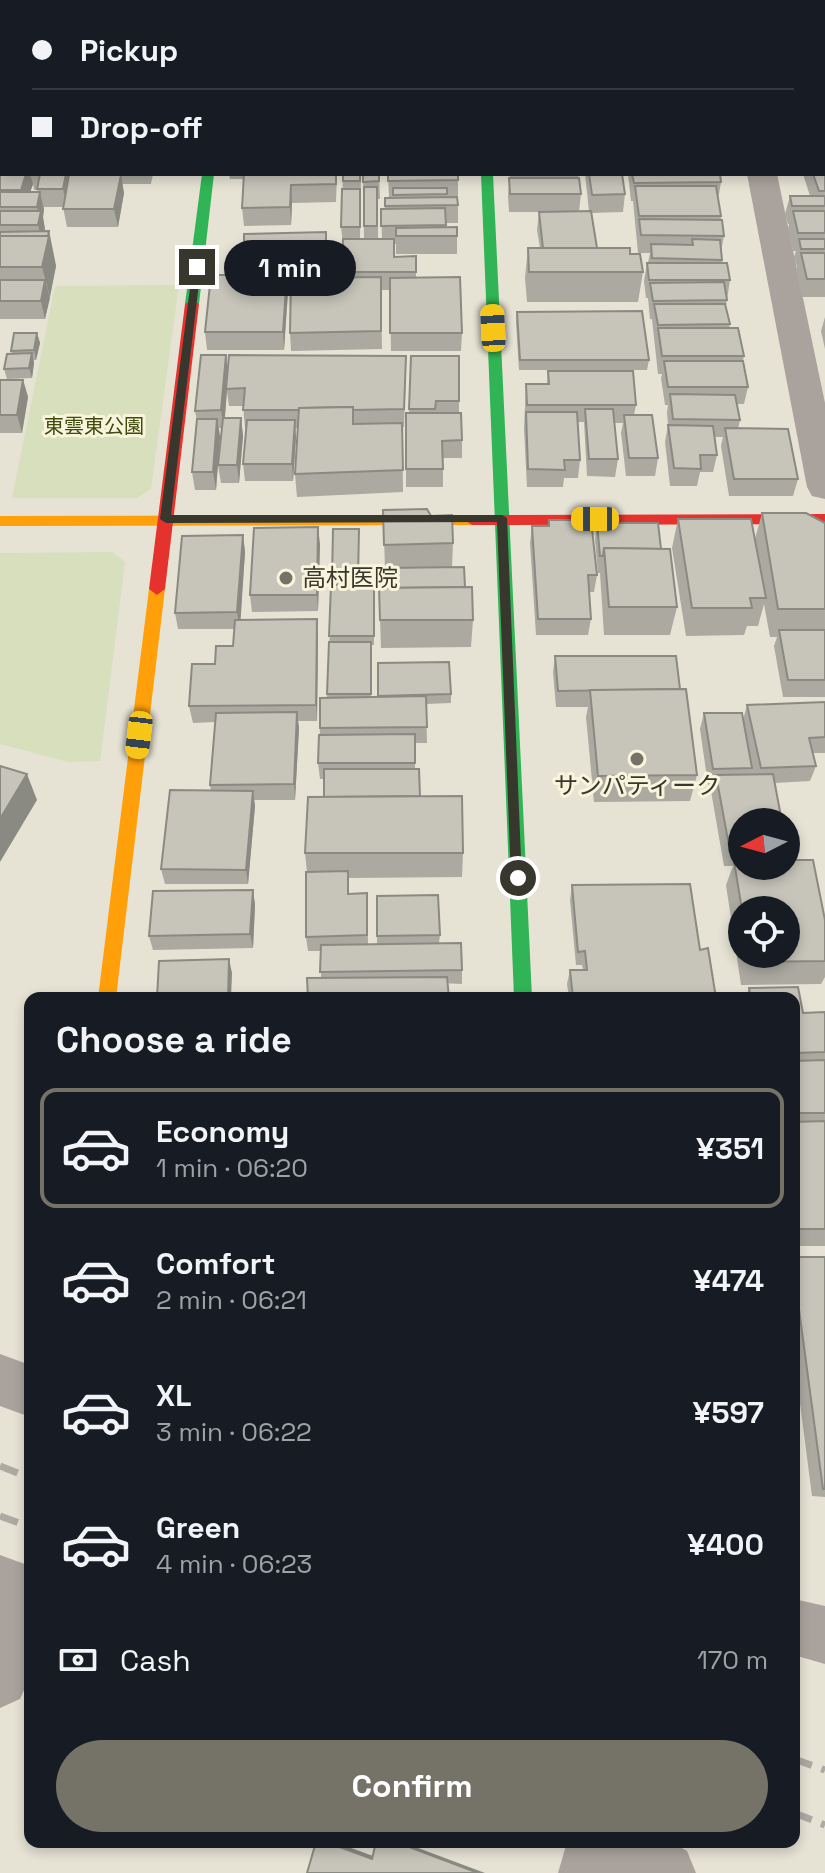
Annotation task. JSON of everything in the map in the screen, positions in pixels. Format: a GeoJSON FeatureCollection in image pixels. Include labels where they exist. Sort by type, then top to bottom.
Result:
{"type":"FeatureCollection","features":[{"type":"Feature","properties":{"kind":"street"},"geometry":{"type":"LineString","coordinates":[[108,992],[208,176]]}},
{"type":"Feature","properties":{"kind":"street"},"geometry":{"type":"LineString","coordinates":[[487,176],[523,992]]}},
{"type":"Feature","properties":{"kind":"street"},"geometry":{"type":"LineString","coordinates":[[762,176],[825,487]]}},
{"type":"Feature","properties":{"kind":"street"},"geometry":{"type":"LineString","coordinates":[[0,521],[825,519]]}},
{"type":"Feature","properties":{"kind":"street"},"geometry":{"type":"LineString","coordinates":[[0,1380],[24,1389]]}},
{"type":"Feature","properties":{"kind":"street"},"geometry":{"type":"LineString","coordinates":[[0,1583],[24,1592]]}},
{"type":"Feature","properties":{"kind":"street"},"geometry":{"type":"LineString","coordinates":[[0,1679],[24,1624]]}},
{"type":"Feature","properties":{"kind":"street"},"geometry":{"type":"LineString","coordinates":[[800,1629],[825,1635]]}},
{"type":"Feature","properties":{"kind":"street"},"geometry":{"type":"LineString","coordinates":[[589,1873],[595,1848]]}},
{"type":"Feature","properties":{"kind":"street"},"geometry":{"type":"LineString","coordinates":[[621,1848],[665,1873]]}},
{"type":"Feature","properties":{"kind":"green space","name":"東雲東公園"},"geometry":{"type":"Polygon","coordinates":[[[179,285],[151,489],[137,498],[12,498],[55,286],[179,285]]]}},
{"type":"Feature","properties":{"kind":"green space"},"geometry":{"type":"Polygon","coordinates":[[[112,552],[125,562],[100,761],[68,762],[0,744],[0,553],[112,552]]]}},
{"type":"Feature","properties":{"kind":"building"},"geometry":{"type":"Polygon","coordinates":[[[0,176],[25,176],[21,190],[0,190],[0,176]]]}},
{"type":"Feature","properties":{"kind":"building"},"geometry":{"type":"Polygon","coordinates":[[[40,176],[66,176],[63,189],[37,189],[40,176]]]}},
{"type":"Feature","properties":{"kind":"building"},"geometry":{"type":"Polygon","coordinates":[[[69,176],[121,176],[114,209],[63,209],[69,176]]]}},
{"type":"Feature","properties":{"kind":"building"},"geometry":{"type":"Polygon","coordinates":[[[244,176],[336,176],[336,184],[291,185],[290,207],[242,208],[244,176]]]}},
{"type":"Feature","properties":{"kind":"building"},"geometry":{"type":"Polygon","coordinates":[[[343,176],[360,176],[360,181],[343,181],[343,176]]]}},
{"type":"Feature","properties":{"kind":"building"},"geometry":{"type":"Polygon","coordinates":[[[363,176],[379,176],[379,181],[363,182],[363,176]]]}},
{"type":"Feature","properties":{"kind":"building"},"geometry":{"type":"Polygon","coordinates":[[[388,176],[458,176],[458,180],[388,181],[388,176]]]}},
{"type":"Feature","properties":{"kind":"building"},"geometry":{"type":"Polygon","coordinates":[[[589,176],[622,176],[625,194],[592,195],[589,176]]]}},
{"type":"Feature","properties":{"kind":"building"},"geometry":{"type":"Polygon","coordinates":[[[632,176],[720,176],[721,182],[634,183],[632,176]]]}},
{"type":"Feature","properties":{"kind":"building"},"geometry":{"type":"Polygon","coordinates":[[[814,176],[825,176],[825,191],[819,191],[814,176]]]}},
{"type":"Feature","properties":{"kind":"building"},"geometry":{"type":"Polygon","coordinates":[[[509,178],[579,178],[581,194],[510,194],[509,178]]]}},
{"type":"Feature","properties":{"kind":"building"},"geometry":{"type":"Polygon","coordinates":[[[635,186],[716,186],[721,216],[639,216],[635,186]]]}},
{"type":"Feature","properties":{"kind":"building"},"geometry":{"type":"Polygon","coordinates":[[[364,187],[377,187],[377,226],[364,226],[364,187]]]}},
{"type":"Feature","properties":{"kind":"building"},"geometry":{"type":"Polygon","coordinates":[[[393,188],[447,188],[447,194],[393,195],[393,188]]]}},
{"type":"Feature","properties":{"kind":"building"},"geometry":{"type":"Polygon","coordinates":[[[342,189],[360,189],[360,227],[341,227],[342,189]]]}},
{"type":"Feature","properties":{"kind":"building"},"geometry":{"type":"Polygon","coordinates":[[[0,192],[40,192],[37,207],[0,207],[0,192]]]}},
{"type":"Feature","properties":{"kind":"building"},"geometry":{"type":"Polygon","coordinates":[[[790,196],[825,196],[825,206],[792,206],[790,196]]]}},
{"type":"Feature","properties":{"kind":"building"},"geometry":{"type":"Polygon","coordinates":[[[457,197],[458,205],[385,206],[385,198],[457,197]]]}},
{"type":"Feature","properties":{"kind":"building"},"geometry":{"type":"Polygon","coordinates":[[[445,208],[446,225],[381,226],[381,209],[445,208]]]}},
{"type":"Feature","properties":{"kind":"building"},"geometry":{"type":"Polygon","coordinates":[[[0,211],[41,211],[38,225],[0,225],[0,211]]]}},
{"type":"Feature","properties":{"kind":"building"},"geometry":{"type":"Polygon","coordinates":[[[591,211],[597,248],[543,248],[539,212],[591,211]]]}},
{"type":"Feature","properties":{"kind":"building"},"geometry":{"type":"Polygon","coordinates":[[[793,211],[825,211],[825,233],[798,233],[793,211]]]}},
{"type":"Feature","properties":{"kind":"building"},"geometry":{"type":"Polygon","coordinates":[[[639,219],[722,220],[724,236],[641,235],[639,219]]]}},
{"type":"Feature","properties":{"kind":"building"},"geometry":{"type":"Polygon","coordinates":[[[457,227],[457,236],[396,236],[396,228],[457,227]]]}},
{"type":"Feature","properties":{"kind":"building"},"geometry":{"type":"Polygon","coordinates":[[[49,231],[48,236],[0,236],[0,232],[49,231]]]}},
{"type":"Feature","properties":{"kind":"building"},"geometry":{"type":"Polygon","coordinates":[[[326,232],[326,252],[244,253],[244,234],[326,232]]]}},
{"type":"Feature","properties":{"kind":"building"},"geometry":{"type":"Polygon","coordinates":[[[0,236],[49,236],[42,267],[0,267],[0,236]]]}},
{"type":"Feature","properties":{"kind":"building"},"geometry":{"type":"Polygon","coordinates":[[[343,239],[394,239],[394,257],[416,256],[416,272],[342,272],[343,239]]]}},
{"type":"Feature","properties":{"kind":"building"},"geometry":{"type":"Polygon","coordinates":[[[692,239],[720,240],[722,260],[652,258],[651,244],[693,245],[692,239]]]}},
{"type":"Feature","properties":{"kind":"building"},"geometry":{"type":"Polygon","coordinates":[[[799,239],[825,239],[825,249],[801,249],[799,239]]]}},
{"type":"Feature","properties":{"kind":"building"},"geometry":{"type":"Polygon","coordinates":[[[528,248],[630,248],[630,254],[640,254],[643,272],[529,272],[528,248]]]}},
{"type":"Feature","properties":{"kind":"building"},"geometry":{"type":"Polygon","coordinates":[[[801,253],[825,253],[825,279],[807,279],[801,253]]]}},
{"type":"Feature","properties":{"kind":"building"},"geometry":{"type":"Polygon","coordinates":[[[327,254],[327,273],[287,274],[283,332],[205,332],[211,275],[238,275],[240,255],[327,254]]]}},
{"type":"Feature","properties":{"kind":"building"},"geometry":{"type":"Polygon","coordinates":[[[647,263],[727,263],[730,280],[649,280],[647,263]]]}},
{"type":"Feature","properties":{"kind":"building"},"geometry":{"type":"Polygon","coordinates":[[[381,277],[381,331],[290,333],[291,278],[381,277]]]}},
{"type":"Feature","properties":{"kind":"building"},"geometry":{"type":"Polygon","coordinates":[[[460,277],[462,333],[390,333],[390,278],[460,277]]]}},
{"type":"Feature","properties":{"kind":"building"},"geometry":{"type":"Polygon","coordinates":[[[0,280],[45,280],[41,301],[0,301],[0,280]]]}},
{"type":"Feature","properties":{"kind":"building"},"geometry":{"type":"Polygon","coordinates":[[[724,282],[727,300],[653,301],[650,283],[724,282]]]}},
{"type":"Feature","properties":{"kind":"building"},"geometry":{"type":"Polygon","coordinates":[[[654,304],[725,304],[730,324],[658,325],[654,304]]]}},
{"type":"Feature","properties":{"kind":"building"},"geometry":{"type":"Polygon","coordinates":[[[642,311],[649,360],[520,360],[517,312],[642,311]]]}},
{"type":"Feature","properties":{"kind":"building"},"geometry":{"type":"Polygon","coordinates":[[[658,328],[738,328],[744,356],[662,356],[658,328]]]}},
{"type":"Feature","properties":{"kind":"building"},"geometry":{"type":"Polygon","coordinates":[[[14,333],[37,333],[34,350],[11,351],[14,333]]]}},
{"type":"Feature","properties":{"kind":"building"},"geometry":{"type":"Polygon","coordinates":[[[32,353],[29,368],[4,369],[7,354],[32,353]]]}},
{"type":"Feature","properties":{"kind":"building"},"geometry":{"type":"Polygon","coordinates":[[[201,355],[226,355],[221,410],[195,411],[201,355]]]}},
{"type":"Feature","properties":{"kind":"building"},"geometry":{"type":"Polygon","coordinates":[[[229,355],[406,356],[404,409],[243,410],[245,388],[226,389],[229,355]]]}},
{"type":"Feature","properties":{"kind":"building"},"geometry":{"type":"Polygon","coordinates":[[[411,356],[459,356],[459,401],[436,401],[435,409],[409,409],[411,356]]]}},
{"type":"Feature","properties":{"kind":"building"},"geometry":{"type":"Polygon","coordinates":[[[664,361],[743,361],[748,387],[668,387],[664,361]]]}},
{"type":"Feature","properties":{"kind":"building"},"geometry":{"type":"Polygon","coordinates":[[[548,371],[633,371],[636,405],[527,405],[526,384],[549,384],[548,371]]]}},
{"type":"Feature","properties":{"kind":"building"},"geometry":{"type":"Polygon","coordinates":[[[0,380],[23,380],[17,415],[0,415],[0,380]]]}},
{"type":"Feature","properties":{"kind":"building"},"geometry":{"type":"Polygon","coordinates":[[[670,394],[735,395],[740,420],[673,419],[670,394]]]}},
{"type":"Feature","properties":{"kind":"building"},"geometry":{"type":"Polygon","coordinates":[[[353,407],[353,424],[402,423],[403,470],[295,474],[299,408],[353,407]]]}},
{"type":"Feature","properties":{"kind":"building"},"geometry":{"type":"Polygon","coordinates":[[[585,409],[613,409],[618,459],[589,459],[585,409]]]}},
{"type":"Feature","properties":{"kind":"building"},"geometry":{"type":"Polygon","coordinates":[[[526,412],[577,412],[580,460],[564,460],[565,470],[528,469],[526,412]]]}},
{"type":"Feature","properties":{"kind":"building"},"geometry":{"type":"Polygon","coordinates":[[[406,413],[461,413],[462,440],[442,441],[443,469],[406,469],[406,413]]]}},
{"type":"Feature","properties":{"kind":"building"},"geometry":{"type":"Polygon","coordinates":[[[624,415],[652,415],[658,458],[629,458],[624,415]]]}},
{"type":"Feature","properties":{"kind":"building"},"geometry":{"type":"Polygon","coordinates":[[[223,418],[241,418],[237,465],[218,465],[223,418]]]}},
{"type":"Feature","properties":{"kind":"building"},"geometry":{"type":"Polygon","coordinates":[[[197,419],[217,419],[213,472],[192,472],[197,419]]]}},
{"type":"Feature","properties":{"kind":"building"},"geometry":{"type":"Polygon","coordinates":[[[247,420],[295,420],[292,464],[243,464],[247,420]]]}},
{"type":"Feature","properties":{"kind":"building"},"geometry":{"type":"Polygon","coordinates":[[[668,425],[713,426],[717,455],[700,455],[701,469],[674,468],[668,425]]]}},
{"type":"Feature","properties":{"kind":"building"},"geometry":{"type":"Polygon","coordinates":[[[725,428],[788,429],[798,479],[734,479],[725,428]]]}},
{"type":"Feature","properties":{"kind":"building"},"geometry":{"type":"Polygon","coordinates":[[[427,509],[431,516],[452,515],[453,543],[384,545],[383,510],[427,509]]]}},
{"type":"Feature","properties":{"kind":"building"},"geometry":{"type":"Polygon","coordinates":[[[762,513],[806,513],[825,523],[825,609],[778,609],[762,513]]]}},
{"type":"Feature","properties":{"kind":"building"},"geometry":{"type":"Polygon","coordinates":[[[678,519],[751,519],[766,598],[750,598],[752,608],[692,608],[678,519]]]}},
{"type":"Feature","properties":{"kind":"building"},"geometry":{"type":"Polygon","coordinates":[[[549,520],[591,520],[597,575],[588,575],[591,619],[538,619],[532,526],[549,526],[549,520]]]}},
{"type":"Feature","properties":{"kind":"building"},"geometry":{"type":"Polygon","coordinates":[[[597,523],[658,523],[661,549],[604,548],[603,556],[600,556],[597,523]]]}},
{"type":"Feature","properties":{"kind":"building","name":"高村医院"},"geometry":{"type":"Polygon","coordinates":[[[318,527],[317,595],[250,595],[254,528],[318,527]]]}},
{"type":"Feature","properties":{"kind":"building"},"geometry":{"type":"Polygon","coordinates":[[[333,529],[359,529],[358,579],[332,578],[333,529]]]}},
{"type":"Feature","properties":{"kind":"building"},"geometry":{"type":"Polygon","coordinates":[[[243,535],[237,612],[175,613],[182,536],[243,535]]]}},
{"type":"Feature","properties":{"kind":"building"},"geometry":{"type":"Polygon","coordinates":[[[604,548],[670,549],[677,607],[609,607],[604,548]]]}},
{"type":"Feature","properties":{"kind":"building"},"geometry":{"type":"Polygon","coordinates":[[[464,567],[465,587],[384,588],[384,568],[464,567]]]}},
{"type":"Feature","properties":{"kind":"building"},"geometry":{"type":"Polygon","coordinates":[[[331,585],[374,585],[374,636],[329,636],[331,585]]]}},
{"type":"Feature","properties":{"kind":"building"},"geometry":{"type":"Polygon","coordinates":[[[472,587],[473,620],[380,620],[379,588],[472,587]]]}},
{"type":"Feature","properties":{"kind":"building"},"geometry":{"type":"Polygon","coordinates":[[[317,619],[316,705],[189,706],[192,664],[215,664],[216,646],[233,646],[235,620],[317,619]]]}},
{"type":"Feature","properties":{"kind":"building"},"geometry":{"type":"Polygon","coordinates":[[[779,630],[825,630],[825,680],[788,680],[779,630]]]}},
{"type":"Feature","properties":{"kind":"building"},"geometry":{"type":"Polygon","coordinates":[[[329,642],[371,642],[371,694],[327,694],[329,642]]]}},
{"type":"Feature","properties":{"kind":"building"},"geometry":{"type":"Polygon","coordinates":[[[555,656],[676,656],[680,689],[558,691],[555,656]]]}},
{"type":"Feature","properties":{"kind":"building"},"geometry":{"type":"Polygon","coordinates":[[[449,662],[451,694],[378,696],[378,663],[449,662]]]}},
{"type":"Feature","properties":{"kind":"building","name":"サンパティーク"},"geometry":{"type":"Polygon","coordinates":[[[686,689],[697,775],[598,776],[590,690],[686,689]]]}},
{"type":"Feature","properties":{"kind":"building"},"geometry":{"type":"Polygon","coordinates":[[[426,696],[427,727],[320,728],[320,698],[426,696]]]}},
{"type":"Feature","properties":{"kind":"building"},"geometry":{"type":"Polygon","coordinates":[[[825,702],[825,737],[809,738],[816,766],[761,768],[747,705],[825,702]]]}},
{"type":"Feature","properties":{"kind":"building"},"geometry":{"type":"Polygon","coordinates":[[[297,712],[294,784],[210,785],[216,713],[297,712]]]}},
{"type":"Feature","properties":{"kind":"building"},"geometry":{"type":"Polygon","coordinates":[[[704,713],[742,713],[752,768],[713,769],[704,713]]]}},
{"type":"Feature","properties":{"kind":"building"},"geometry":{"type":"Polygon","coordinates":[[[415,734],[415,763],[318,763],[319,735],[415,734]]]}},
{"type":"Feature","properties":{"kind":"building"},"geometry":{"type":"Polygon","coordinates":[[[0,766],[27,774],[0,819],[0,766]]]}},
{"type":"Feature","properties":{"kind":"building"},"geometry":{"type":"Polygon","coordinates":[[[324,769],[419,769],[420,796],[324,797],[324,769]]]}},
{"type":"Feature","properties":{"kind":"building"},"geometry":{"type":"Polygon","coordinates":[[[773,774],[779,808],[728,808],[728,840],[716,775],[773,774]]]}},
{"type":"Feature","properties":{"kind":"building"},"geometry":{"type":"Polygon","coordinates":[[[170,790],[253,791],[246,870],[161,869],[170,790]]]}},
{"type":"Feature","properties":{"kind":"building"},"geometry":{"type":"Polygon","coordinates":[[[462,796],[463,853],[305,853],[308,797],[462,796]]]}},
{"type":"Feature","properties":{"kind":"building"},"geometry":{"type":"Polygon","coordinates":[[[800,860],[813,860],[825,920],[825,961],[800,961],[800,896],[740,896],[737,880],[800,880],[800,860]]]}},
{"type":"Feature","properties":{"kind":"building"},"geometry":{"type":"Polygon","coordinates":[[[348,871],[348,894],[367,893],[367,935],[306,937],[306,872],[348,871]]]}},
{"type":"Feature","properties":{"kind":"building"},"geometry":{"type":"Polygon","coordinates":[[[690,884],[700,950],[708,948],[715,992],[572,992],[570,970],[587,970],[585,951],[578,952],[572,885],[690,884]]]}},
{"type":"Feature","properties":{"kind":"building"},"geometry":{"type":"Polygon","coordinates":[[[253,890],[250,934],[149,936],[153,891],[253,890]]]}},
{"type":"Feature","properties":{"kind":"building"},"geometry":{"type":"Polygon","coordinates":[[[438,895],[440,935],[377,936],[377,896],[438,895]]]}},
{"type":"Feature","properties":{"kind":"building"},"geometry":{"type":"Polygon","coordinates":[[[461,943],[462,970],[320,972],[321,945],[461,943]]]}},
{"type":"Feature","properties":{"kind":"building"},"geometry":{"type":"Polygon","coordinates":[[[229,959],[228,992],[157,992],[159,961],[229,959]]]}},
{"type":"Feature","properties":{"kind":"building"},"geometry":{"type":"Polygon","coordinates":[[[447,977],[448,992],[308,992],[307,978],[447,977]]]}},
{"type":"Feature","properties":{"kind":"building"},"geometry":{"type":"Polygon","coordinates":[[[798,987],[799,992],[750,992],[749,988],[798,987]]]}},
{"type":"Feature","properties":{"kind":"building"},"geometry":{"type":"Polygon","coordinates":[[[800,997],[803,1013],[825,1012],[825,1052],[800,1053],[800,997]]]}},
{"type":"Feature","properties":{"kind":"building"},"geometry":{"type":"Polygon","coordinates":[[[825,1060],[825,1113],[800,1113],[800,1061],[825,1060]]]}},
{"type":"Feature","properties":{"kind":"building"},"geometry":{"type":"Polygon","coordinates":[[[825,1121],[825,1229],[800,1229],[800,1122],[825,1121]]]}},
{"type":"Feature","properties":{"kind":"building"},"geometry":{"type":"Polygon","coordinates":[[[800,1257],[825,1257],[823,1489],[800,1317],[800,1257]]]}},
{"type":"Feature","properties":{"kind":"building"},"geometry":{"type":"Polygon","coordinates":[[[314,1848],[342,1848],[372,1859],[375,1848],[412,1848],[478,1873],[307,1873],[314,1848]]]}},
{"type":"Feature","properties":{"kind":"railway"},"geometry":{"type":"LineString","coordinates":[[0,1466],[24,1476]]}},
{"type":"Feature","properties":{"kind":"railway"},"geometry":{"type":"LineString","coordinates":[[0,1516],[24,1525]]}},
{"type":"Feature","properties":{"kind":"railway"},"geometry":{"type":"LineString","coordinates":[[800,1761],[825,1770]]}},
{"type":"Feature","properties":{"kind":"railway"},"geometry":{"type":"LineString","coordinates":[[800,1815],[825,1825]]}},
{"type":"Feature","properties":{"kind":"traffic: fast"},"geometry":{"type":"LineString","coordinates":[[192,304],[208,176]]}},
{"type":"Feature","properties":{"kind":"traffic: fast"},"geometry":{"type":"LineString","coordinates":[[487,176],[523,992]]}},
{"type":"Feature","properties":{"kind":"traffic: slow"},"geometry":{"type":"LineString","coordinates":[[0,521],[472,520]]}},
{"type":"Feature","properties":{"kind":"traffic: slow"},"geometry":{"type":"LineString","coordinates":[[108,992],[157,589]]}},
{"type":"Feature","properties":{"kind":"traffic: jam"},"geometry":{"type":"LineString","coordinates":[[157,589],[192,304]]}},
{"type":"Feature","properties":{"kind":"traffic: jam"},"geometry":{"type":"LineString","coordinates":[[472,520],[825,519]]}},
{"type":"Feature","properties":{"kind":"place","name":"高村医院"},"geometry":{"type":"Point","coordinates":[286,578]}},
{"type":"Feature","properties":{"kind":"place","name":"サンパティーク"},"geometry":{"type":"Point","coordinates":[637,759]}},
{"type":"Feature","properties":{"kind":"route"},"geometry":{"type":"LineString","coordinates":[[197,267],[166,519],[502,518],[518,878]]}}]}
